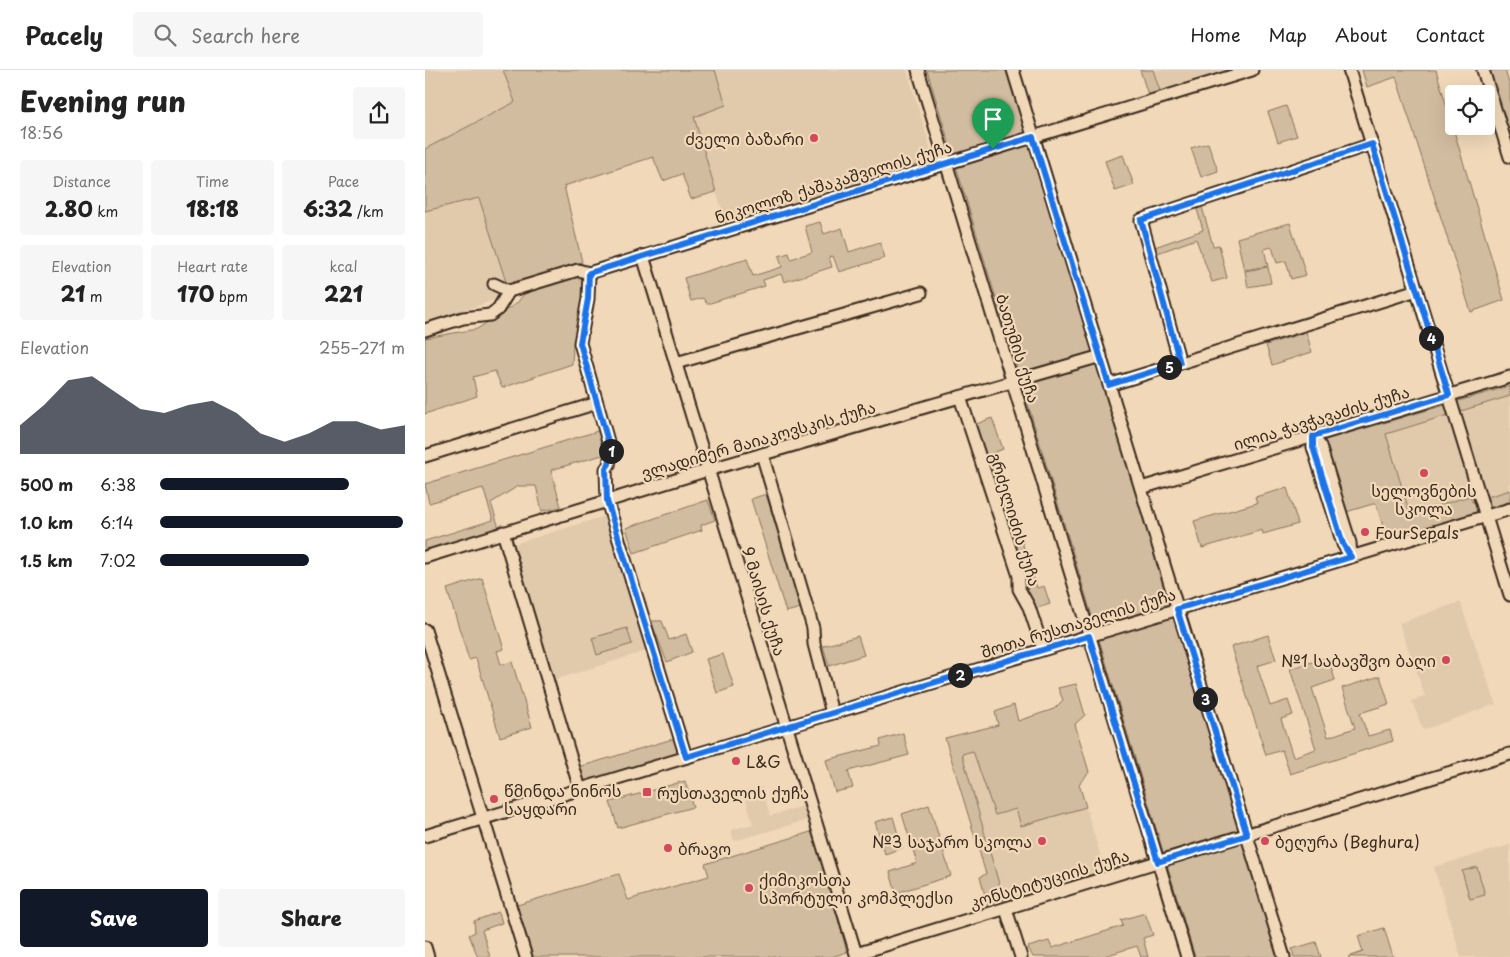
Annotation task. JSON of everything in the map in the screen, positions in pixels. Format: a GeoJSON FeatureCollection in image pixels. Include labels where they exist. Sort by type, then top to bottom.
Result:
{"type":"FeatureCollection","features":[{"type":"Feature","properties":{"kind":"street","name":"ბათუმის ქუჩა"},"geometry":{"type":"LineString","coordinates":[[918,70],[1187,957]]}},
{"type":"Feature","properties":{"kind":"street"},"geometry":{"type":"LineString","coordinates":[[1013,70],[1284,957]]}},
{"type":"Feature","properties":{"kind":"street","name":"ნიკოლოზ ქაშაკაშვილის ქუჩა"},"geometry":{"type":"LineString","coordinates":[[509,290],[578,270],[589,273],[1253,70]]}},
{"type":"Feature","properties":{"kind":"street"},"geometry":{"type":"LineString","coordinates":[[1349,70],[1510,595]]}},
{"type":"Feature","properties":{"kind":"street"},"geometry":{"type":"LineString","coordinates":[[1483,70],[1510,157]]}},
{"type":"Feature","properties":{"kind":"street"},"geometry":{"type":"LineString","coordinates":[[1180,363],[1141,220],[1372,144]]}},
{"type":"Feature","properties":{"kind":"street","name":"9 მაისის ქუჩა"},"geometry":{"type":"LineString","coordinates":[[643,256],[787,727],[853,956]]}},
{"type":"Feature","properties":{"kind":"street"},"geometry":{"type":"LineString","coordinates":[[589,273],[588,299],[580,343],[611,452],[609,464],[606,468],[607,501],[686,757]]}},
{"type":"Feature","properties":{"kind":"street"},"geometry":{"type":"LineString","coordinates":[[425,330],[463,318],[490,315],[498,309],[509,290],[494,284]]}},
{"type":"Feature","properties":{"kind":"street"},"geometry":{"type":"LineString","coordinates":[[1109,385],[1417,290]]}},
{"type":"Feature","properties":{"kind":"street"},"geometry":{"type":"LineString","coordinates":[[676,363],[921,293]]}},
{"type":"Feature","properties":{"kind":"street","name":"ვლადიმერ მაიაკოვსკის ქუჩა"},"geometry":{"type":"LineString","coordinates":[[425,557],[708,470],[1101,356]]}},
{"type":"Feature","properties":{"kind":"street","name":"ილია ჭავჭავაძის ქუჩა"},"geometry":{"type":"LineString","coordinates":[[1141,488],[1510,377]]}},
{"type":"Feature","properties":{"kind":"street","name":"გრძელიძის ქუჩა"},"geometry":{"type":"LineString","coordinates":[[960,397],[1019,576],[1019,589],[1029,607],[1043,650]]}},
{"type":"Feature","properties":{"kind":"street"},"geometry":{"type":"LineString","coordinates":[[425,456],[597,403]]}},
{"type":"Feature","properties":{"kind":"street"},"geometry":{"type":"LineString","coordinates":[[1313,436],[1313,447],[1332,495],[1343,544],[1351,557]]}},
{"type":"Feature","properties":{"kind":"street"},"geometry":{"type":"LineString","coordinates":[[762,454],[813,628],[814,644],[832,713]]}},
{"type":"Feature","properties":{"kind":"street","name":"შოთა რუსთაველის ქუჩა"},"geometry":{"type":"LineString","coordinates":[[425,836],[1510,508]]}},
{"type":"Feature","properties":{"kind":"street"},"geometry":{"type":"LineString","coordinates":[[503,532],[580,789]]}},
{"type":"Feature","properties":{"kind":"street"},"geometry":{"type":"LineString","coordinates":[[425,630],[526,957]]}},
{"type":"Feature","properties":{"kind":"street","name":"კონსტიტუციის ქუჩა"},"geometry":{"type":"LineString","coordinates":[[853,956],[1510,754]]}},
{"type":"Feature","properties":{"kind":"street"},"geometry":{"type":"LineString","coordinates":[[1006,908],[1021,957]]}},
{"type":"Feature","properties":{"kind":"street"},"geometry":{"type":"LineString","coordinates":[[425,947],[428,957]]}},
{"type":"Feature","properties":{"kind":"shaded area"},"geometry":{"type":"Polygon","coordinates":[[[425,70],[503,70],[516,102],[425,149],[425,70]]]}},
{"type":"Feature","properties":{"kind":"shaded area"},"geometry":{"type":"Polygon","coordinates":[[[503,70],[715,70],[726,105],[694,117],[716,192],[691,199],[682,174],[663,181],[653,157],[564,186],[582,262],[507,285],[479,198],[425,211],[425,149],[515,102],[503,70]]]}},
{"type":"Feature","properties":{"kind":"shaded area","name":"ძველი ბაზარი"},"geometry":{"type":"Polygon","coordinates":[[[715,70],[907,70],[934,160],[727,226],[693,117],[726,105],[715,70]]]}},
{"type":"Feature","properties":{"kind":"shaded area"},"geometry":{"type":"Polygon","coordinates":[[[927,70],[1008,70],[1278,957],[1195,957],[927,70]]]}},
{"type":"Feature","properties":{"kind":"shaded area"},"geometry":{"type":"Polygon","coordinates":[[[1140,70],[1153,70],[1160,91],[1148,95],[1140,70]]]}},
{"type":"Feature","properties":{"kind":"shaded area"},"geometry":{"type":"Polygon","coordinates":[[[1153,70],[1232,70],[1160,91],[1153,70]]]}},
{"type":"Feature","properties":{"kind":"shaded area"},"geometry":{"type":"Polygon","coordinates":[[[1362,70],[1436,70],[1445,100],[1445,135],[1455,135],[1504,300],[1471,312],[1396,77],[1367,87],[1362,70]]]}},
{"type":"Feature","properties":{"kind":"shaded area"},"geometry":{"type":"Polygon","coordinates":[[[1488,70],[1505,70],[1510,87],[1510,141],[1495,93],[1495,85],[1493,85],[1488,70]]]}},
{"type":"Feature","properties":{"kind":"shaded area"},"geometry":{"type":"Polygon","coordinates":[[[1286,106],[1297,136],[1278,142],[1268,112],[1286,106]]]}},
{"type":"Feature","properties":{"kind":"shaded area"},"geometry":{"type":"Polygon","coordinates":[[[1208,143],[1218,171],[1201,177],[1191,148],[1208,143]]]}},
{"type":"Feature","properties":{"kind":"shaded area"},"geometry":{"type":"Polygon","coordinates":[[[1123,155],[1134,185],[1115,191],[1105,161],[1123,155]]]}},
{"type":"Feature","properties":{"kind":"shaded area"},"geometry":{"type":"Polygon","coordinates":[[[479,198],[507,285],[494,300],[425,324],[425,211],[479,198]]]}},
{"type":"Feature","properties":{"kind":"shaded area"},"geometry":{"type":"Polygon","coordinates":[[[1202,207],[1213,246],[1219,245],[1227,278],[1212,282],[1196,239],[1155,254],[1152,248],[1203,230],[1197,209],[1202,207]]]}},
{"type":"Feature","properties":{"kind":"shaded area"},"geometry":{"type":"Polygon","coordinates":[[[820,222],[824,234],[842,228],[849,252],[880,242],[885,258],[839,272],[833,256],[829,257],[832,267],[784,282],[781,274],[763,280],[765,286],[707,304],[703,298],[691,301],[684,278],[747,259],[753,276],[782,267],[779,256],[789,253],[791,259],[812,252],[805,226],[820,222]]]}},
{"type":"Feature","properties":{"kind":"shaded area"},"geometry":{"type":"Polygon","coordinates":[[[1290,223],[1306,275],[1291,279],[1286,261],[1277,263],[1272,247],[1264,249],[1268,266],[1244,270],[1237,238],[1290,223]]]}},
{"type":"Feature","properties":{"kind":"shaded area"},"geometry":{"type":"Polygon","coordinates":[[[1268,267],[1271,283],[1248,287],[1245,271],[1268,267]]]}},
{"type":"Feature","properties":{"kind":"shaded area"},"geometry":{"type":"Polygon","coordinates":[[[571,276],[578,278],[585,287],[573,345],[572,364],[502,388],[495,371],[473,377],[477,396],[425,414],[425,338],[477,329],[517,303],[524,294],[571,276]]]}},
{"type":"Feature","properties":{"kind":"shaded area"},"geometry":{"type":"Polygon","coordinates":[[[1306,332],[1312,352],[1272,365],[1266,345],[1306,332]]]}},
{"type":"Feature","properties":{"kind":"shaded area"},"geometry":{"type":"Polygon","coordinates":[[[1510,386],[1510,396],[1386,434],[1410,514],[1470,496],[1472,502],[1510,490],[1510,506],[1388,543],[1376,503],[1343,513],[1322,441],[1510,386]]]}},
{"type":"Feature","properties":{"kind":"shaded area"},"geometry":{"type":"Polygon","coordinates":[[[1510,396],[1510,490],[1472,502],[1470,496],[1410,514],[1386,434],[1510,396]]]}},
{"type":"Feature","properties":{"kind":"shaded area"},"geometry":{"type":"Polygon","coordinates":[[[992,418],[1003,449],[993,453],[1037,588],[1044,586],[1050,604],[1034,609],[974,425],[992,418]]]}},
{"type":"Feature","properties":{"kind":"shaded area"},"geometry":{"type":"Polygon","coordinates":[[[601,430],[606,454],[551,470],[561,507],[542,511],[536,486],[518,486],[491,503],[499,528],[425,552],[425,541],[493,520],[483,488],[429,503],[425,484],[601,430]]]}},
{"type":"Feature","properties":{"kind":"shaded area"},"geometry":{"type":"Polygon","coordinates":[[[1287,488],[1298,524],[1263,534],[1262,530],[1202,548],[1194,521],[1257,503],[1255,497],[1287,488]]]}},
{"type":"Feature","properties":{"kind":"shaded area"},"geometry":{"type":"Polygon","coordinates":[[[766,494],[801,608],[786,612],[751,499],[766,494]]]}},
{"type":"Feature","properties":{"kind":"shaded area"},"geometry":{"type":"Polygon","coordinates":[[[708,500],[715,520],[701,525],[702,530],[634,553],[626,528],[708,500]]]}},
{"type":"Feature","properties":{"kind":"shaded area"},"geometry":{"type":"Polygon","coordinates":[[[605,516],[610,520],[649,650],[554,680],[512,548],[517,543],[605,516]]]}},
{"type":"Feature","properties":{"kind":"shaded area"},"geometry":{"type":"Polygon","coordinates":[[[482,578],[504,649],[497,651],[501,665],[512,662],[532,727],[500,737],[476,658],[469,660],[447,589],[482,578]]]}},
{"type":"Feature","properties":{"kind":"shaded area","name":"№1 საბავშვო ბაღი"},"geometry":{"type":"Polygon","coordinates":[[[1460,602],[1496,704],[1423,730],[1412,701],[1425,696],[1399,623],[1460,602]]]}},
{"type":"Feature","properties":{"kind":"shaded area"},"geometry":{"type":"Polygon","coordinates":[[[651,621],[662,621],[669,640],[686,634],[692,652],[667,662],[651,621]]]}},
{"type":"Feature","properties":{"kind":"shaded area"},"geometry":{"type":"Polygon","coordinates":[[[627,628],[632,644],[597,655],[592,638],[627,628]]]}},
{"type":"Feature","properties":{"kind":"shaded area"},"geometry":{"type":"Polygon","coordinates":[[[1268,635],[1276,660],[1257,666],[1270,706],[1288,700],[1293,715],[1281,719],[1293,757],[1316,749],[1290,669],[1328,657],[1335,680],[1312,688],[1328,737],[1355,728],[1342,688],[1380,676],[1389,704],[1360,713],[1368,736],[1390,730],[1393,741],[1290,774],[1282,750],[1266,755],[1231,647],[1268,635]]]}},
{"type":"Feature","properties":{"kind":"shaded area"},"geometry":{"type":"Polygon","coordinates":[[[858,636],[864,655],[829,666],[823,646],[858,636]]]}},
{"type":"Feature","properties":{"kind":"shaded area"},"geometry":{"type":"Polygon","coordinates":[[[723,654],[734,687],[717,693],[706,659],[723,654]]]}},
{"type":"Feature","properties":{"kind":"shaded area"},"geometry":{"type":"Polygon","coordinates":[[[1076,684],[1085,715],[1075,724],[1089,772],[1079,784],[1086,807],[1021,826],[1016,809],[995,815],[973,751],[962,754],[1005,905],[989,910],[980,877],[986,874],[945,738],[998,725],[995,712],[1014,705],[1018,721],[1054,709],[1063,700],[1058,688],[1076,684]]]}},
{"type":"Feature","properties":{"kind":"shaded area","name":"№3 საჯარო სკოლა"},"geometry":{"type":"Polygon","coordinates":[[[1060,721],[1106,874],[1005,905],[962,754],[1060,721]]]}},
{"type":"Feature","properties":{"kind":"shaded area"},"geometry":{"type":"Polygon","coordinates":[[[903,733],[909,755],[848,771],[853,788],[835,792],[826,760],[881,746],[880,740],[903,733]]]}},
{"type":"Feature","properties":{"kind":"shaded area"},"geometry":{"type":"Polygon","coordinates":[[[676,738],[680,753],[583,782],[579,767],[676,738]]]}},
{"type":"Feature","properties":{"kind":"shaded area"},"geometry":{"type":"Polygon","coordinates":[[[685,781],[693,807],[618,828],[610,802],[685,781]]]}},
{"type":"Feature","properties":{"kind":"shaded area"},"geometry":{"type":"Polygon","coordinates":[[[762,787],[770,816],[803,806],[807,820],[734,841],[731,830],[753,824],[744,793],[762,787]]]}},
{"type":"Feature","properties":{"kind":"shaded area"},"geometry":{"type":"Polygon","coordinates":[[[929,805],[951,876],[896,893],[890,872],[917,863],[902,814],[929,805]]]}},
{"type":"Feature","properties":{"kind":"shaded area"},"geometry":{"type":"Polygon","coordinates":[[[893,817],[902,848],[885,854],[875,822],[893,817]]]}},
{"type":"Feature","properties":{"kind":"shaded area","name":"ქიმიკოსთა სპორტული კომპლექსი"},"geometry":{"type":"Polygon","coordinates":[[[814,831],[847,952],[831,957],[530,957],[514,906],[619,874],[628,900],[709,876],[705,864],[814,831]]]}},
{"type":"Feature","properties":{"kind":"shaded area"},"geometry":{"type":"Polygon","coordinates":[[[1510,845],[1510,957],[1461,957],[1434,867],[1510,845]]]}},
{"type":"Feature","properties":{"kind":"shaded area"},"geometry":{"type":"Polygon","coordinates":[[[1477,867],[1485,895],[1470,899],[1462,871],[1477,867]]]}},
{"type":"Feature","properties":{"kind":"shaded area"},"geometry":{"type":"Polygon","coordinates":[[[499,912],[502,923],[482,930],[490,957],[478,957],[469,935],[475,932],[474,921],[499,912]]]}},
{"type":"Feature","properties":{"kind":"shaded area"},"geometry":{"type":"Polygon","coordinates":[[[1145,913],[1153,935],[1143,938],[1148,957],[1141,957],[1137,946],[1101,957],[1033,957],[1028,947],[1049,941],[1052,948],[1123,926],[1121,920],[1145,913]]]}},
{"type":"Feature","properties":{"kind":"shaded area"},"geometry":{"type":"Polygon","coordinates":[[[1384,928],[1393,957],[1348,957],[1363,952],[1358,936],[1384,928]]]}},
{"type":"Feature","properties":{"kind":"shaded area"},"geometry":{"type":"Polygon","coordinates":[[[1316,942],[1321,957],[1294,957],[1292,949],[1316,942]]]}},
{"type":"Feature","properties":{"kind":"place","name":"ძველი ბაზარი"},"geometry":{"type":"Point","coordinates":[814,138]}},
{"type":"Feature","properties":{"kind":"place","name":"სელოვნების სკოლა"},"geometry":{"type":"Point","coordinates":[1424,473]}},
{"type":"Feature","properties":{"kind":"place","name":"FourSepals"},"geometry":{"type":"Point","coordinates":[1365,532]}},
{"type":"Feature","properties":{"kind":"place","name":"№1 საბავშვო ბაღი"},"geometry":{"type":"Point","coordinates":[1446,660]}},
{"type":"Feature","properties":{"kind":"place","name":"L&G"},"geometry":{"type":"Point","coordinates":[736,761]}},
{"type":"Feature","properties":{"kind":"place","name":"რუსთაველის ქუჩა"},"geometry":{"type":"Point","coordinates":[647,792]}},
{"type":"Feature","properties":{"kind":"place","name":"წმინდა ნინოს საყდარი"},"geometry":{"type":"Point","coordinates":[494,799]}},
{"type":"Feature","properties":{"kind":"place","name":"№3 საჯარო სკოლა"},"geometry":{"type":"Point","coordinates":[1042,841]}},
{"type":"Feature","properties":{"kind":"place","name":"ბეღურა (Beghura)"},"geometry":{"type":"Point","coordinates":[1265,841]}},
{"type":"Feature","properties":{"kind":"place","name":"ბრავო"},"geometry":{"type":"Point","coordinates":[668,848]}},
{"type":"Feature","properties":{"kind":"place","name":"ქიმიკოსთა სპორტული კომპლექსი"},"geometry":{"type":"Point","coordinates":[749,888]}},
{"type":"Feature","properties":{"kind":"route"},"geometry":{"type":"LineString","coordinates":[[1033,137],[1109,385],[1180,363],[1141,220],[1372,144],[1449,395],[1313,436],[1313,447],[1343,544],[1351,557],[1177,609],[1247,835],[1158,862],[1089,636],[686,757],[607,501],[606,468],[609,464],[611,452],[580,343],[588,299],[589,273],[993,149],[1033,137]]}}]}
